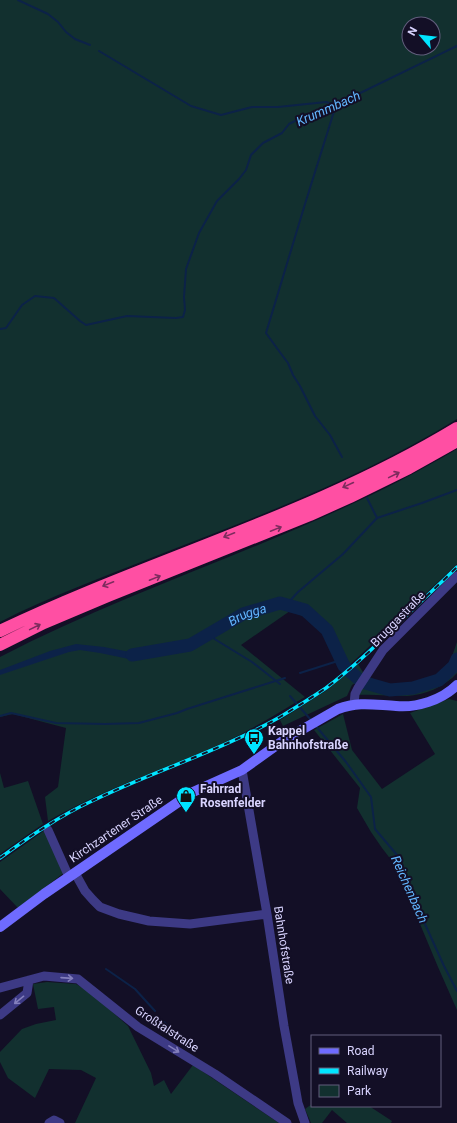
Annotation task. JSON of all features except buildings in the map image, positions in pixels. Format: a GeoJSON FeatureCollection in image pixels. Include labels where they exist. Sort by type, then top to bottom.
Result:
{"type":"FeatureCollection","features":[{"type":"Feature","properties":{"kind":"highway"},"geometry":{"type":"LineString","coordinates":[[0,631],[81,594],[275,517],[328,494],[394,463],[457,428]]}},
{"type":"Feature","properties":{"kind":"highway"},"geometry":{"type":"LineString","coordinates":[[0,644],[44,623],[310,515],[409,468],[457,441]]}},
{"type":"Feature","properties":{"kind":"street","name":"Bruggastraße"},"geometry":{"type":"LineString","coordinates":[[354,704],[355,694],[383,650],[457,576]]}},
{"type":"Feature","properties":{"kind":"street","name":"Kirchzartener Straße"},"geometry":{"type":"LineString","coordinates":[[0,927],[44,894],[193,792],[242,770],[284,740],[338,709],[354,704],[398,707],[415,705],[426,703],[456,688]]}},
{"type":"Feature","properties":{"kind":"street","name":"Bahnhofstraße"},"geometry":{"type":"LineString","coordinates":[[242,770],[283,1018],[303,1123]]}},
{"type":"Feature","properties":{"kind":"street","name":"Kirchzartener Straße"},"geometry":{"type":"LineString","coordinates":[[48,830],[72,875]]}},
{"type":"Feature","properties":{"kind":"street"},"geometry":{"type":"LineString","coordinates":[[72,875],[100,906],[119,914],[149,921],[190,924],[267,914]]}},
{"type":"Feature","properties":{"kind":"street","name":"Großtalstraße"},"geometry":{"type":"LineString","coordinates":[[0,988],[44,976],[78,979],[138,1027],[215,1074],[287,1123]]}},
{"type":"Feature","properties":{"kind":"street"},"geometry":{"type":"LineString","coordinates":[[0,1015],[27,993],[29,980]]}},
{"type":"Feature","properties":{"kind":"street"},"geometry":{"type":"LineString","coordinates":[[49,1123],[54,1120],[60,1123]]}},
{"type":"Feature","properties":{"kind":"green space"},"geometry":{"type":"Polygon","coordinates":[[[0,0],[457,0],[457,419],[385,459],[310,494],[77,587],[0,622],[0,0]]]}},
{"type":"Feature","properties":{"kind":"green space"},"geometry":{"type":"Polygon","coordinates":[[[457,449],[457,564],[355,660],[346,668],[326,633],[315,621],[290,611],[241,645],[305,697],[254,727],[223,743],[112,789],[48,821],[45,797],[58,787],[66,728],[13,714],[0,717],[0,657],[57,629],[114,604],[346,507],[457,449]]]}},
{"type":"Feature","properties":{"kind":"green space"},"geometry":{"type":"Polygon","coordinates":[[[457,642],[457,673],[440,686],[427,692],[407,696],[357,695],[369,677],[389,687],[410,686],[424,683],[439,675],[450,662],[457,642]]]}},
{"type":"Feature","properties":{"kind":"green space"},"geometry":{"type":"Polygon","coordinates":[[[358,664],[364,674],[359,681],[352,685],[347,696],[283,726],[280,720],[327,690],[358,664]]]}},
{"type":"Feature","properties":{"kind":"green space"},"geometry":{"type":"Polygon","coordinates":[[[449,699],[457,701],[457,1010],[392,861],[371,832],[357,808],[360,788],[314,730],[343,714],[352,750],[382,789],[435,754],[410,713],[449,699]]]}},
{"type":"Feature","properties":{"kind":"green space"},"geometry":{"type":"Polygon","coordinates":[[[0,773],[4,788],[28,781],[43,824],[0,854],[0,773]]]}},
{"type":"Feature","properties":{"kind":"green space"},"geometry":{"type":"Polygon","coordinates":[[[45,830],[65,872],[18,908],[0,889],[0,862],[45,830]]]}},
{"type":"Feature","properties":{"kind":"green space"},"geometry":{"type":"Polygon","coordinates":[[[47,982],[76,984],[90,992],[128,1026],[151,1073],[154,1086],[164,1080],[171,1094],[193,1065],[279,1123],[75,1123],[96,1078],[81,1070],[49,1069],[35,1098],[8,1078],[0,1062],[0,1052],[22,1029],[36,1024],[56,1020],[54,1007],[38,1009],[33,984],[47,982]]]}},
{"type":"Feature","properties":{"kind":"green space"},"geometry":{"type":"Polygon","coordinates":[[[311,1105],[311,1107],[371,1107],[392,1121],[391,1123],[347,1123],[332,1110],[322,1123],[311,1123],[305,1109],[311,1105]]]}},
{"type":"Feature","properties":{"kind":"water"},"geometry":{"type":"Polygon","coordinates":[[[76,644],[130,652],[149,652],[147,656],[129,659],[80,650],[69,652],[0,675],[0,670],[50,651],[76,644]]]}},
{"type":"Feature","properties":{"kind":"waterway"},"geometry":{"type":"LineString","coordinates":[[18,0],[48,14],[75,39],[90,45]]}},
{"type":"Feature","properties":{"kind":"waterway","name":"Krummbach"},"geometry":{"type":"LineString","coordinates":[[0,329],[6,328],[22,305],[35,296],[54,298],[86,325],[127,316],[183,317],[185,310],[184,297],[186,269],[199,233],[217,201],[239,179],[246,170],[251,155],[263,143],[282,133],[289,124],[297,120],[313,116],[457,46]]}},
{"type":"Feature","properties":{"kind":"waterway"},"geometry":{"type":"LineString","coordinates":[[99,51],[191,106],[221,115],[252,107],[278,107],[326,102],[336,105],[266,333],[288,363],[315,416],[330,435],[342,457]]}},
{"type":"Feature","properties":{"kind":"waterway"},"geometry":{"type":"LineString","coordinates":[[287,604],[298,592],[343,554],[377,518],[457,490]]}},
{"type":"Feature","properties":{"kind":"waterway"},"geometry":{"type":"LineString","coordinates":[[367,498],[377,518]]}},
{"type":"Feature","properties":{"kind":"waterway","name":"Brugga"},"geometry":{"type":"LineString","coordinates":[[132,655],[190,645],[243,614],[280,603],[305,610],[327,630],[344,666],[362,682],[390,690],[413,688],[439,680],[454,666],[457,659]]}},
{"type":"Feature","properties":{"kind":"waterway","name":"Reichenbach"},"geometry":{"type":"LineString","coordinates":[[208,635],[252,662],[280,684]]}},
{"type":"Feature","properties":{"kind":"waterway"},"geometry":{"type":"LineString","coordinates":[[300,673],[341,660]]}},
{"type":"Feature","properties":{"kind":"waterway"},"geometry":{"type":"LineString","coordinates":[[0,716],[11,713],[56,723],[139,723],[177,713],[285,678]]}},
{"type":"Feature","properties":{"kind":"waterway","name":"Reichenbach"},"geometry":{"type":"LineString","coordinates":[[290,696],[311,720]]}},
{"type":"Feature","properties":{"kind":"waterway","name":"Reichenbach"},"geometry":{"type":"LineString","coordinates":[[315,725],[346,762],[371,797],[375,829],[397,855],[415,902],[457,991]]}},
{"type":"Feature","properties":{"kind":"waterway"},"geometry":{"type":"LineString","coordinates":[[106,969],[135,989],[155,1011]]}},
{"type":"Feature","properties":{"kind":"waterway"},"geometry":{"type":"LineString","coordinates":[[164,1022],[185,1044]]}},
{"type":"Feature","properties":{"kind":"railway"},"geometry":{"type":"LineString","coordinates":[[0,858],[44,827],[68,813],[115,790],[234,740],[280,717],[309,699],[326,688],[357,663],[457,567]]}},
{"type":"Feature","properties":{"kind":"place","name":"Kappel Bahnhofstraße"},"geometry":{"type":"Point","coordinates":[254,755]}},
{"type":"Feature","properties":{"kind":"place","name":"Fahrrad Rosenfelder"},"geometry":{"type":"Point","coordinates":[186,813]}}]}
